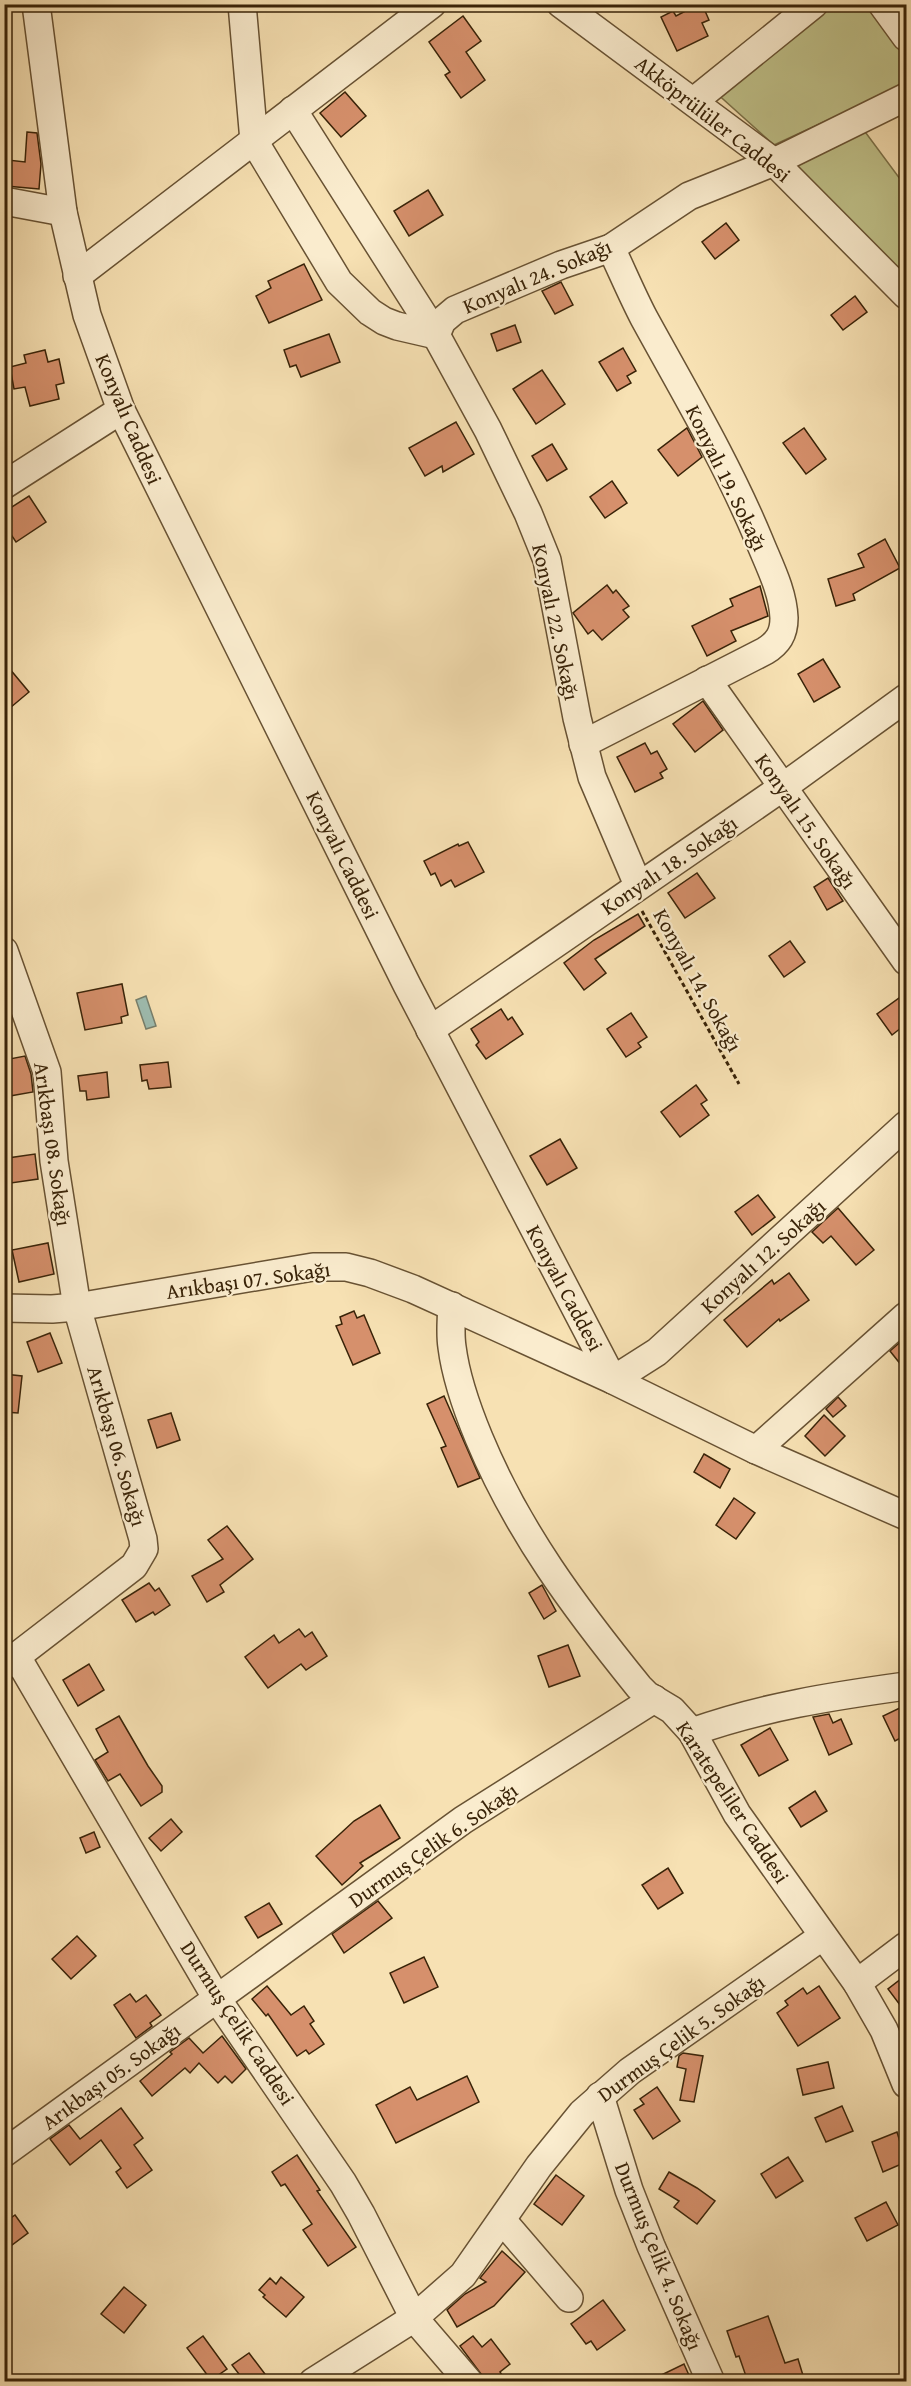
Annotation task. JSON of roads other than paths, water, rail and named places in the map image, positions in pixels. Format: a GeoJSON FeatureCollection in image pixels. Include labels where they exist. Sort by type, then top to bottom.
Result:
{"type":"FeatureCollection","features":[{"type":"Feature","properties":{"kind":"street","name":"Konyalı Caddesi"},"geometry":{"type":"LineString","coordinates":[[36,4],[63,212],[90,325],[121,410],[430,1030],[613,1380]]}},
{"type":"Feature","properties":{"kind":"street"},"geometry":{"type":"LineString","coordinates":[[242,4],[254,141],[339,282],[370,312],[384,321],[436,335]]}},
{"type":"Feature","properties":{"kind":"street"},"geometry":{"type":"LineString","coordinates":[[77,276],[432,4]]}},
{"type":"Feature","properties":{"kind":"street","name":"Akköprülüler Caddesi"},"geometry":{"type":"LineString","coordinates":[[561,4],[774,162],[906,295]]}},
{"type":"Feature","properties":{"kind":"street"},"geometry":{"type":"LineString","coordinates":[[694,101],[814,4]]}},
{"type":"Feature","properties":{"kind":"street"},"geometry":{"type":"LineString","coordinates":[[882,4],[906,38]]}},
{"type":"Feature","properties":{"kind":"street","name":"Konyalı 24. Sokağı"},"geometry":{"type":"LineString","coordinates":[[436,335],[442,321],[455,310],[561,265],[611,248],[689,196],[774,162],[906,97]]}},
{"type":"Feature","properties":{"kind":"street","name":"Konyalı 22. Sokağı"},"geometry":{"type":"LineString","coordinates":[[293,110],[436,335],[488,430],[539,538],[551,579],[583,744],[597,793],[634,888]]}},
{"type":"Feature","properties":{"kind":"street"},"geometry":{"type":"LineString","coordinates":[[4,201],[63,212]]}},
{"type":"Feature","properties":{"kind":"street","name":"Konyalı 19. Sokağı"},"geometry":{"type":"LineString","coordinates":[[611,248],[643,315],[712,439],[748,515],[782,602],[783,626],[777,643],[707,680]]}},
{"type":"Feature","properties":{"kind":"street"},"geometry":{"type":"LineString","coordinates":[[4,485],[121,410]]}},
{"type":"Feature","properties":{"kind":"street"},"geometry":{"type":"LineString","coordinates":[[583,744],[707,680]]}},
{"type":"Feature","properties":{"kind":"street","name":"Konyalı 15. Sokağı"},"geometry":{"type":"LineString","coordinates":[[707,680],[906,961]]}},
{"type":"Feature","properties":{"kind":"street","name":"Konyalı 18. Sokağı"},"geometry":{"type":"LineString","coordinates":[[430,1030],[783,786],[906,698]]}},
{"type":"Feature","properties":{"kind":"street","name":"Arıkbaşı 08. Sokağı"},"geometry":{"type":"LineString","coordinates":[[4,951],[47,1072],[54,1161],[77,1306]]}},
{"type":"Feature","properties":{"kind":"street","name":"Konyalı 12. Sokağı"},"geometry":{"type":"LineString","coordinates":[[613,1380],[657,1352],[906,1125]]}},
{"type":"Feature","properties":{"kind":"street","name":"Arıkbaşı 07. Sokağı"},"geometry":{"type":"LineString","coordinates":[[4,1308],[52,1309],[313,1268],[346,1267],[381,1276],[452,1306],[613,1380]]}},
{"type":"Feature","properties":{"kind":"street","name":"Arıkbaşı 06. Sokağı"},"geometry":{"type":"LineString","coordinates":[[11,1662],[134,1566],[144,1549],[77,1306]]}},
{"type":"Feature","properties":{"kind":"street","name":"Karatepeliler Caddesi"},"geometry":{"type":"LineString","coordinates":[[452,1306],[452,1345],[461,1392],[505,1496],[533,1545],[639,1686],[672,1710],[692,1732],[736,1814],[857,1983],[884,2030],[906,2084]]}},
{"type":"Feature","properties":{"kind":"street"},"geometry":{"type":"LineString","coordinates":[[756,1450],[906,1316]]}},
{"type":"Feature","properties":{"kind":"street"},"geometry":{"type":"LineString","coordinates":[[613,1380],[756,1450],[906,1516]]}},
{"type":"Feature","properties":{"kind":"street","name":"Durmuş Çelik Caddesi"},"geometry":{"type":"LineString","coordinates":[[11,1662],[217,1999],[343,2183],[414,2318],[469,2382]]}},
{"type":"Feature","properties":{"kind":"street"},"geometry":{"type":"LineString","coordinates":[[692,1732],[724,1720],[780,1705],[906,1686]]}},
{"type":"Feature","properties":{"kind":"street","name":"Durmuş Çelik 6. Sokağı"},"geometry":{"type":"LineString","coordinates":[[217,1999],[463,1820],[654,1699]]}},
{"type":"Feature","properties":{"kind":"street","name":"Durmuş Çelik 5. Sokağı"},"geometry":{"type":"LineString","coordinates":[[313,2382],[414,2318],[463,2275],[539,2166],[582,2113],[600,2096],[630,2071],[823,1936]]}},
{"type":"Feature","properties":{"kind":"street"},"geometry":{"type":"LineString","coordinates":[[857,1983],[906,1946]]}},
{"type":"Feature","properties":{"kind":"street","name":"Arıkbaşı 05. Sokağı"},"geometry":{"type":"LineString","coordinates":[[4,2153],[217,1999]]}},
{"type":"Feature","properties":{"kind":"street","name":"Durmuş Çelik 4. Sokağı"},"geometry":{"type":"LineString","coordinates":[[600,2096],[629,2190],[711,2382]]}},
{"type":"Feature","properties":{"kind":"street"},"geometry":{"type":"LineString","coordinates":[[502,2220],[569,2298]]}}]}
